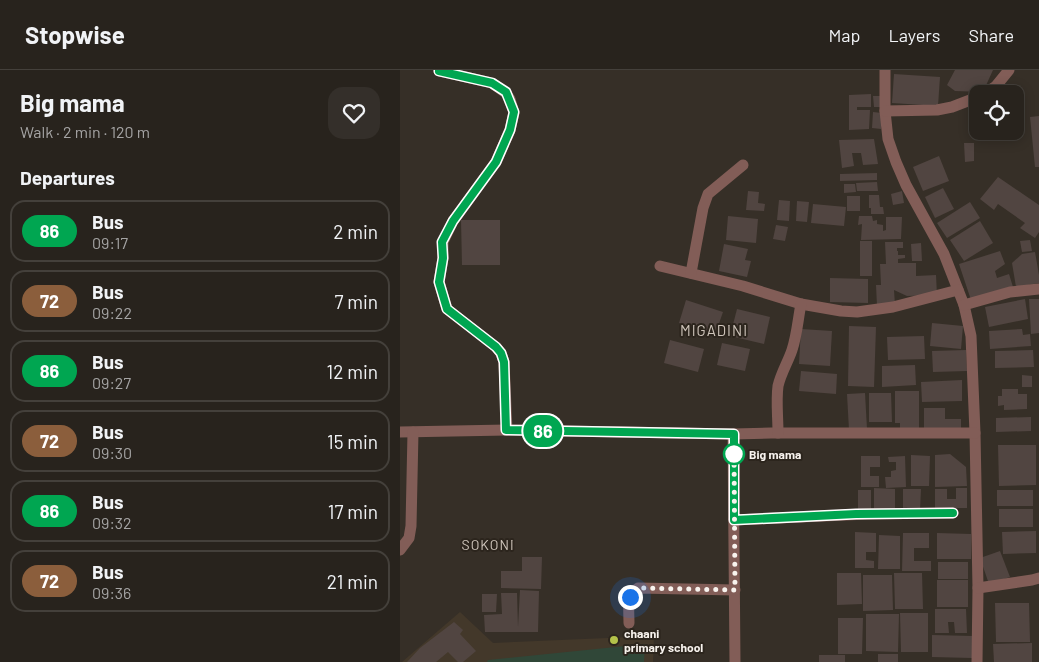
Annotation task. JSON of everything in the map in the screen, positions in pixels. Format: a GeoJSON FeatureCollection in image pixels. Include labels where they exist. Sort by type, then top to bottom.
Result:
{"type":"FeatureCollection","features":[{"type":"Feature","properties":{"kind":"street"},"geometry":{"type":"LineString","coordinates":[[885,70],[885,111],[888,139],[906,185],[944,254],[964,305],[972,336],[978,588],[977,662]]}},
{"type":"Feature","properties":{"kind":"street"},"geometry":{"type":"LineString","coordinates":[[997,85],[1009,70]]}},
{"type":"Feature","properties":{"kind":"street"},"geometry":{"type":"LineString","coordinates":[[439,71],[492,83],[506,92],[514,112],[510,130],[496,162],[453,221],[442,242],[443,258],[439,282],[447,309],[478,332],[501,353],[504,362],[506,430]]}},
{"type":"Feature","properties":{"kind":"street"},"geometry":{"type":"LineString","coordinates":[[885,111],[937,110],[952,108],[969,101]]}},
{"type":"Feature","properties":{"kind":"street"},"geometry":{"type":"LineString","coordinates":[[691,273],[702,208],[708,194],[743,165]]}},
{"type":"Feature","properties":{"kind":"street"},"geometry":{"type":"LineString","coordinates":[[660,266],[743,286],[801,304],[841,311],[857,312],[893,307],[958,290]]}},
{"type":"Feature","properties":{"kind":"street"},"geometry":{"type":"LineString","coordinates":[[964,305],[1010,292],[1039,289]]}},
{"type":"Feature","properties":{"kind":"street"},"geometry":{"type":"LineString","coordinates":[[778,433],[778,385],[796,336],[801,304]]}},
{"type":"Feature","properties":{"kind":"street"},"geometry":{"type":"LineString","coordinates":[[400,432],[506,430],[734,434],[975,433]]}},
{"type":"Feature","properties":{"kind":"street"},"geometry":{"type":"LineString","coordinates":[[400,550],[409,538],[411,526],[414,432]]}},
{"type":"Feature","properties":{"kind":"street"},"geometry":{"type":"LineString","coordinates":[[734,434],[735,662]]}},
{"type":"Feature","properties":{"kind":"street"},"geometry":{"type":"LineString","coordinates":[[734,520],[953,513]]}},
{"type":"Feature","properties":{"kind":"street"},"geometry":{"type":"LineString","coordinates":[[978,588],[1039,578]]}},
{"type":"Feature","properties":{"kind":"street"},"geometry":{"type":"LineString","coordinates":[[629,623],[630,597],[638,588],[735,590]]}},
{"type":"Feature","properties":{"kind":"shaded area","name":"chaani primary school"},"geometry":{"type":"Polygon","coordinates":[[[460,612],[493,643],[654,636],[653,662],[402,662],[460,612]]]}},
{"type":"Feature","properties":{"kind":"green space"},"geometry":{"type":"Polygon","coordinates":[[[645,644],[644,662],[487,662],[488,660],[645,644]]]}},
{"type":"Feature","properties":{"kind":"building"},"geometry":{"type":"Polygon","coordinates":[[[955,70],[993,70],[986,85],[969,85],[969,92],[955,91],[947,85],[955,70]]]}},
{"type":"Feature","properties":{"kind":"building"},"geometry":{"type":"Polygon","coordinates":[[[894,74],[940,77],[938,106],[892,103],[894,74]]]}},
{"type":"Feature","properties":{"kind":"building"},"geometry":{"type":"Polygon","coordinates":[[[871,94],[871,107],[857,107],[857,110],[870,110],[869,129],[849,130],[849,95],[871,94]]]}},
{"type":"Feature","properties":{"kind":"building"},"geometry":{"type":"Polygon","coordinates":[[[873,96],[883,96],[884,107],[874,107],[873,96]]]}},
{"type":"Feature","properties":{"kind":"building"},"geometry":{"type":"Polygon","coordinates":[[[873,112],[882,113],[881,129],[872,128],[873,112]]]}},
{"type":"Feature","properties":{"kind":"building"},"geometry":{"type":"Polygon","coordinates":[[[1039,116],[1039,167],[1035,167],[1030,117],[1039,116]]]}},
{"type":"Feature","properties":{"kind":"building"},"geometry":{"type":"Polygon","coordinates":[[[874,139],[878,164],[863,165],[861,153],[852,153],[854,166],[842,168],[839,140],[874,139]]]}},
{"type":"Feature","properties":{"kind":"building"},"geometry":{"type":"Polygon","coordinates":[[[964,143],[974,143],[974,161],[965,162],[964,143]]]}},
{"type":"Feature","properties":{"kind":"building"},"geometry":{"type":"Polygon","coordinates":[[[939,156],[949,181],[923,191],[913,167],[939,156]]]}},
{"type":"Feature","properties":{"kind":"building"},"geometry":{"type":"Polygon","coordinates":[[[877,173],[877,180],[840,181],[840,174],[877,173]]]}},
{"type":"Feature","properties":{"kind":"building"},"geometry":{"type":"Polygon","coordinates":[[[998,177],[1039,205],[1039,232],[1035,238],[1020,228],[1025,223],[998,204],[994,210],[980,199],[998,177]]]}},
{"type":"Feature","properties":{"kind":"building"},"geometry":{"type":"Polygon","coordinates":[[[877,182],[878,191],[857,191],[856,183],[877,182]]]}},
{"type":"Feature","properties":{"kind":"building"},"geometry":{"type":"Polygon","coordinates":[[[844,184],[855,184],[856,192],[844,193],[844,184]]]}},
{"type":"Feature","properties":{"kind":"building"},"geometry":{"type":"Polygon","coordinates":[[[943,188],[954,209],[935,218],[925,197],[943,188]]]}},
{"type":"Feature","properties":{"kind":"building"},"geometry":{"type":"Polygon","coordinates":[[[748,191],[759,192],[758,203],[765,204],[764,211],[746,210],[748,191]]]}},
{"type":"Feature","properties":{"kind":"building"},"geometry":{"type":"Polygon","coordinates":[[[902,191],[904,203],[893,205],[891,194],[902,191]]]}},
{"type":"Feature","properties":{"kind":"building"},"geometry":{"type":"Polygon","coordinates":[[[869,195],[879,195],[880,207],[883,207],[884,214],[871,214],[869,195]]]}},
{"type":"Feature","properties":{"kind":"building"},"geometry":{"type":"Polygon","coordinates":[[[847,196],[860,196],[860,211],[847,211],[847,196]]]}},
{"type":"Feature","properties":{"kind":"building"},"geometry":{"type":"Polygon","coordinates":[[[779,200],[790,201],[789,221],[777,220],[779,200]]]}},
{"type":"Feature","properties":{"kind":"building"},"geometry":{"type":"Polygon","coordinates":[[[797,201],[809,202],[807,222],[796,221],[797,201]]]}},
{"type":"Feature","properties":{"kind":"building"},"geometry":{"type":"Polygon","coordinates":[[[970,202],[980,218],[947,238],[937,223],[970,202]]]}},
{"type":"Feature","properties":{"kind":"building"},"geometry":{"type":"Polygon","coordinates":[[[813,204],[846,207],[844,226],[811,223],[813,204]]]}},
{"type":"Feature","properties":{"kind":"building"},"geometry":{"type":"Polygon","coordinates":[[[728,216],[758,219],[756,243],[726,240],[728,216]]]}},
{"type":"Feature","properties":{"kind":"building"},"geometry":{"type":"Polygon","coordinates":[[[859,216],[872,216],[873,221],[877,220],[877,224],[883,225],[883,231],[886,230],[886,217],[902,217],[901,239],[861,240],[862,224],[858,225],[859,216]]]}},
{"type":"Feature","properties":{"kind":"building"},"geometry":{"type":"Polygon","coordinates":[[[461,220],[500,220],[500,265],[462,265],[461,220]]]}},
{"type":"Feature","properties":{"kind":"building"},"geometry":{"type":"Polygon","coordinates":[[[980,221],[993,243],[964,261],[950,240],[980,221]]]}},
{"type":"Feature","properties":{"kind":"building"},"geometry":{"type":"Polygon","coordinates":[[[776,225],[788,227],[785,241],[773,239],[776,225]]]}},
{"type":"Feature","properties":{"kind":"building"},"geometry":{"type":"Polygon","coordinates":[[[1030,240],[1032,251],[1022,252],[1020,241],[1030,240]]]}},
{"type":"Feature","properties":{"kind":"building"},"geometry":{"type":"Polygon","coordinates":[[[860,241],[872,241],[872,276],[860,276],[860,241]]]}},
{"type":"Feature","properties":{"kind":"building"},"geometry":{"type":"Polygon","coordinates":[[[885,242],[903,242],[903,248],[897,248],[897,251],[898,255],[905,255],[905,258],[898,259],[898,263],[916,263],[916,276],[936,275],[937,295],[907,296],[894,290],[895,305],[877,306],[876,285],[881,285],[880,264],[886,264],[885,242]]]}},
{"type":"Feature","properties":{"kind":"building"},"geometry":{"type":"Polygon","coordinates":[[[921,243],[922,261],[912,261],[911,244],[921,243]]]}},
{"type":"Feature","properties":{"kind":"building"},"geometry":{"type":"Polygon","coordinates":[[[724,244],[748,249],[745,260],[751,261],[747,277],[719,271],[724,244]]]}},
{"type":"Feature","properties":{"kind":"building"},"geometry":{"type":"Polygon","coordinates":[[[1000,251],[1005,264],[995,271],[997,278],[1009,274],[1013,287],[971,300],[959,264],[1000,251]]]}},
{"type":"Feature","properties":{"kind":"building"},"geometry":{"type":"Polygon","coordinates":[[[1035,252],[1039,283],[1016,287],[1012,263],[1022,254],[1035,252]]]}},
{"type":"Feature","properties":{"kind":"building"},"geometry":{"type":"Polygon","coordinates":[[[830,278],[868,279],[868,303],[830,302],[830,278]]]}},
{"type":"Feature","properties":{"kind":"building"},"geometry":{"type":"Polygon","coordinates":[[[1025,299],[1028,319],[989,327],[985,307],[1025,299]]]}},
{"type":"Feature","properties":{"kind":"building"},"geometry":{"type":"Polygon","coordinates":[[[1029,299],[1039,299],[1039,333],[1031,334],[1029,299]]]}},
{"type":"Feature","properties":{"kind":"building"},"geometry":{"type":"Polygon","coordinates":[[[686,300],[723,312],[715,335],[679,323],[686,300]]]}},
{"type":"Feature","properties":{"kind":"building"},"geometry":{"type":"Polygon","coordinates":[[[737,309],[770,317],[764,344],[730,336],[737,309]]]}},
{"type":"Feature","properties":{"kind":"building"},"geometry":{"type":"Polygon","coordinates":[[[932,323],[963,326],[961,349],[930,346],[932,323]]]}},
{"type":"Feature","properties":{"kind":"building"},"geometry":{"type":"Polygon","coordinates":[[[849,326],[876,327],[874,387],[848,386],[849,326]]]}},
{"type":"Feature","properties":{"kind":"building"},"geometry":{"type":"Polygon","coordinates":[[[801,329],[832,331],[830,366],[799,364],[801,329]]]}},
{"type":"Feature","properties":{"kind":"building"},"geometry":{"type":"Polygon","coordinates":[[[1022,329],[1023,335],[1030,334],[1031,346],[990,349],[989,331],[1022,329]]]}},
{"type":"Feature","properties":{"kind":"building"},"geometry":{"type":"Polygon","coordinates":[[[924,336],[925,359],[888,360],[887,337],[924,336]]]}},
{"type":"Feature","properties":{"kind":"building"},"geometry":{"type":"Polygon","coordinates":[[[670,340],[704,349],[698,372],[664,363],[670,340]]]}},
{"type":"Feature","properties":{"kind":"building"},"geometry":{"type":"Polygon","coordinates":[[[722,343],[750,349],[745,371],[717,365],[722,343]]]}},
{"type":"Feature","properties":{"kind":"building"},"geometry":{"type":"Polygon","coordinates":[[[966,350],[967,371],[933,372],[932,351],[966,350]]]}},
{"type":"Feature","properties":{"kind":"building"},"geometry":{"type":"Polygon","coordinates":[[[1033,350],[1034,367],[995,368],[995,351],[1033,350]]]}},
{"type":"Feature","properties":{"kind":"building"},"geometry":{"type":"Polygon","coordinates":[[[915,365],[916,385],[882,387],[882,366],[915,365]]]}},
{"type":"Feature","properties":{"kind":"building"},"geometry":{"type":"Polygon","coordinates":[[[801,371],[837,374],[836,394],[799,391],[801,371]]]}},
{"type":"Feature","properties":{"kind":"building"},"geometry":{"type":"Polygon","coordinates":[[[1022,375],[1032,376],[1032,387],[1022,387],[1022,375]]]}},
{"type":"Feature","properties":{"kind":"building"},"geometry":{"type":"Polygon","coordinates":[[[962,380],[962,401],[922,402],[921,382],[962,380]]]}},
{"type":"Feature","properties":{"kind":"building"},"geometry":{"type":"Polygon","coordinates":[[[1002,389],[1018,389],[1018,394],[1027,394],[1027,409],[1004,410],[1004,405],[998,406],[998,396],[1002,396],[1002,389]]]}},
{"type":"Feature","properties":{"kind":"building"},"geometry":{"type":"Polygon","coordinates":[[[895,391],[919,391],[919,431],[900,431],[900,423],[895,423],[895,391]]]}},
{"type":"Feature","properties":{"kind":"building"},"geometry":{"type":"Polygon","coordinates":[[[865,393],[867,429],[849,430],[847,394],[865,393]]]}},
{"type":"Feature","properties":{"kind":"building"},"geometry":{"type":"Polygon","coordinates":[[[869,393],[891,393],[892,422],[869,422],[869,393]]]}},
{"type":"Feature","properties":{"kind":"building"},"geometry":{"type":"Polygon","coordinates":[[[924,408],[945,408],[945,419],[961,419],[961,432],[924,432],[924,408]]]}},
{"type":"Feature","properties":{"kind":"building"},"geometry":{"type":"Polygon","coordinates":[[[1031,417],[1031,431],[996,432],[996,418],[1031,417]]]}},
{"type":"Feature","properties":{"kind":"building"},"geometry":{"type":"Polygon","coordinates":[[[998,445],[1036,445],[1036,485],[999,486],[998,445]]]}},
{"type":"Feature","properties":{"kind":"building"},"geometry":{"type":"Polygon","coordinates":[[[950,454],[966,467],[967,486],[935,487],[935,455],[950,454]]]}},
{"type":"Feature","properties":{"kind":"building"},"geometry":{"type":"Polygon","coordinates":[[[911,455],[930,456],[929,486],[911,486],[911,455]]]}},
{"type":"Feature","properties":{"kind":"building"},"geometry":{"type":"Polygon","coordinates":[[[861,456],[880,456],[880,467],[870,467],[870,476],[879,476],[879,487],[861,487],[861,456]]]}},
{"type":"Feature","properties":{"kind":"building"},"geometry":{"type":"Polygon","coordinates":[[[905,456],[906,487],[886,488],[885,477],[891,477],[891,471],[896,470],[896,462],[889,462],[888,457],[905,456]]]}},
{"type":"Feature","properties":{"kind":"building"},"geometry":{"type":"Polygon","coordinates":[[[874,488],[895,489],[895,512],[874,512],[874,488]]]}},
{"type":"Feature","properties":{"kind":"building"},"geometry":{"type":"Polygon","coordinates":[[[956,488],[967,488],[967,508],[935,508],[935,489],[947,489],[947,499],[956,499],[956,488]]]}},
{"type":"Feature","properties":{"kind":"building"},"geometry":{"type":"Polygon","coordinates":[[[903,489],[921,489],[920,511],[903,511],[903,489]]]}},
{"type":"Feature","properties":{"kind":"building"},"geometry":{"type":"Polygon","coordinates":[[[858,490],[871,490],[871,511],[858,511],[858,490]]]}},
{"type":"Feature","properties":{"kind":"building"},"geometry":{"type":"Polygon","coordinates":[[[997,490],[1033,490],[1033,506],[997,506],[997,490]]]}},
{"type":"Feature","properties":{"kind":"building"},"geometry":{"type":"Polygon","coordinates":[[[999,509],[1033,509],[1033,527],[999,527],[999,509]]]}},
{"type":"Feature","properties":{"kind":"building"},"geometry":{"type":"Polygon","coordinates":[[[1036,531],[1036,553],[1003,554],[1002,532],[1036,531]]]}},
{"type":"Feature","properties":{"kind":"building"},"geometry":{"type":"Polygon","coordinates":[[[855,532],[876,533],[876,552],[866,552],[866,560],[874,561],[874,568],[855,568],[855,532]]]}},
{"type":"Feature","properties":{"kind":"building"},"geometry":{"type":"Polygon","coordinates":[[[903,533],[929,533],[929,548],[914,548],[914,561],[931,561],[931,571],[902,571],[903,533]]]}},
{"type":"Feature","properties":{"kind":"building"},"geometry":{"type":"Polygon","coordinates":[[[937,533],[971,534],[971,559],[937,559],[937,533]]]}},
{"type":"Feature","properties":{"kind":"building"},"geometry":{"type":"Polygon","coordinates":[[[879,535],[900,536],[900,569],[878,569],[879,535]]]}},
{"type":"Feature","properties":{"kind":"building"},"geometry":{"type":"Polygon","coordinates":[[[1000,551],[1010,577],[989,584],[980,558],[1000,551]]]}},
{"type":"Feature","properties":{"kind":"building"},"geometry":{"type":"Polygon","coordinates":[[[522,557],[542,557],[541,589],[501,588],[501,571],[522,571],[522,557]]]}},
{"type":"Feature","properties":{"kind":"building"},"geometry":{"type":"Polygon","coordinates":[[[938,562],[968,562],[968,579],[938,579],[938,562]]]}},
{"type":"Feature","properties":{"kind":"building"},"geometry":{"type":"Polygon","coordinates":[[[837,573],[861,573],[862,604],[837,605],[837,573]]]}},
{"type":"Feature","properties":{"kind":"building"},"geometry":{"type":"Polygon","coordinates":[[[894,573],[922,573],[923,609],[895,609],[894,573]]]}},
{"type":"Feature","properties":{"kind":"building"},"geometry":{"type":"Polygon","coordinates":[[[863,575],[892,575],[893,610],[863,611],[863,575]]]}},
{"type":"Feature","properties":{"kind":"building"},"geometry":{"type":"Polygon","coordinates":[[[937,580],[968,580],[968,607],[937,607],[937,580]]]}},
{"type":"Feature","properties":{"kind":"building"},"geometry":{"type":"Polygon","coordinates":[[[520,590],[539,591],[538,632],[485,632],[484,615],[502,614],[501,593],[517,593],[518,627],[520,590]]]}},
{"type":"Feature","properties":{"kind":"building"},"geometry":{"type":"Polygon","coordinates":[[[482,594],[497,594],[496,612],[482,612],[482,594]]]}},
{"type":"Feature","properties":{"kind":"building"},"geometry":{"type":"Polygon","coordinates":[[[995,603],[1029,603],[1030,642],[996,642],[995,603]]]}},
{"type":"Feature","properties":{"kind":"building"},"geometry":{"type":"Polygon","coordinates":[[[935,609],[966,609],[967,633],[955,633],[954,622],[948,622],[949,633],[935,633],[935,609]]]}},
{"type":"Feature","properties":{"kind":"building"},"geometry":{"type":"Polygon","coordinates":[[[900,613],[928,613],[928,652],[901,652],[900,613]]]}},
{"type":"Feature","properties":{"kind":"building"},"geometry":{"type":"Polygon","coordinates":[[[866,614],[899,614],[898,652],[866,651],[866,614]]]}},
{"type":"Feature","properties":{"kind":"building"},"geometry":{"type":"Polygon","coordinates":[[[838,618],[863,618],[862,654],[838,654],[838,618]]]}},
{"type":"Feature","properties":{"kind":"building"},"geometry":{"type":"Polygon","coordinates":[[[454,622],[463,630],[460,634],[476,651],[463,662],[458,662],[448,652],[436,662],[407,662],[420,648],[454,622]]]}},
{"type":"Feature","properties":{"kind":"building"},"geometry":{"type":"Polygon","coordinates":[[[932,635],[973,636],[972,658],[932,657],[932,635]]]}},
{"type":"Feature","properties":{"kind":"building"},"geometry":{"type":"Polygon","coordinates":[[[1032,643],[1032,662],[994,662],[993,644],[1032,643]]]}},
{"type":"Feature","properties":{"kind":"building"},"geometry":{"type":"Polygon","coordinates":[[[878,654],[898,654],[898,662],[878,662],[878,654]]]}},
{"type":"Feature","properties":{"kind":"building"},"geometry":{"type":"Polygon","coordinates":[[[819,655],[845,655],[845,662],[819,662],[819,655]]]}},
{"type":"Feature","properties":{"kind":"bus line","name":"86"},"geometry":{"type":"LineString","coordinates":[[439,71],[492,83],[506,92],[514,112],[510,130],[496,162],[453,221],[442,242],[443,258],[439,282],[447,309],[478,332],[501,353],[504,362],[506,430],[734,434],[734,520],[856,514],[953,513]]}},
{"type":"Feature","properties":{"kind":"place","name":"Big mama"},"geometry":{"type":"Point","coordinates":[734,454]}},
{"type":"Feature","properties":{"kind":"place","name":"chaani primary school"},"geometry":{"type":"Point","coordinates":[614,640]}},
{"type":"Feature","properties":{"kind":"district","name":"MIGADINI"},"geometry":{"type":"Point","coordinates":[714,330]}},
{"type":"Feature","properties":{"kind":"district","name":"SOKONI"},"geometry":{"type":"Point","coordinates":[488,544]}},
{"type":"Feature","properties":{"kind":"route"},"geometry":{"type":"LineString","coordinates":[[630,597],[638,588],[735,590],[734,451],[734,454]]}}]}
